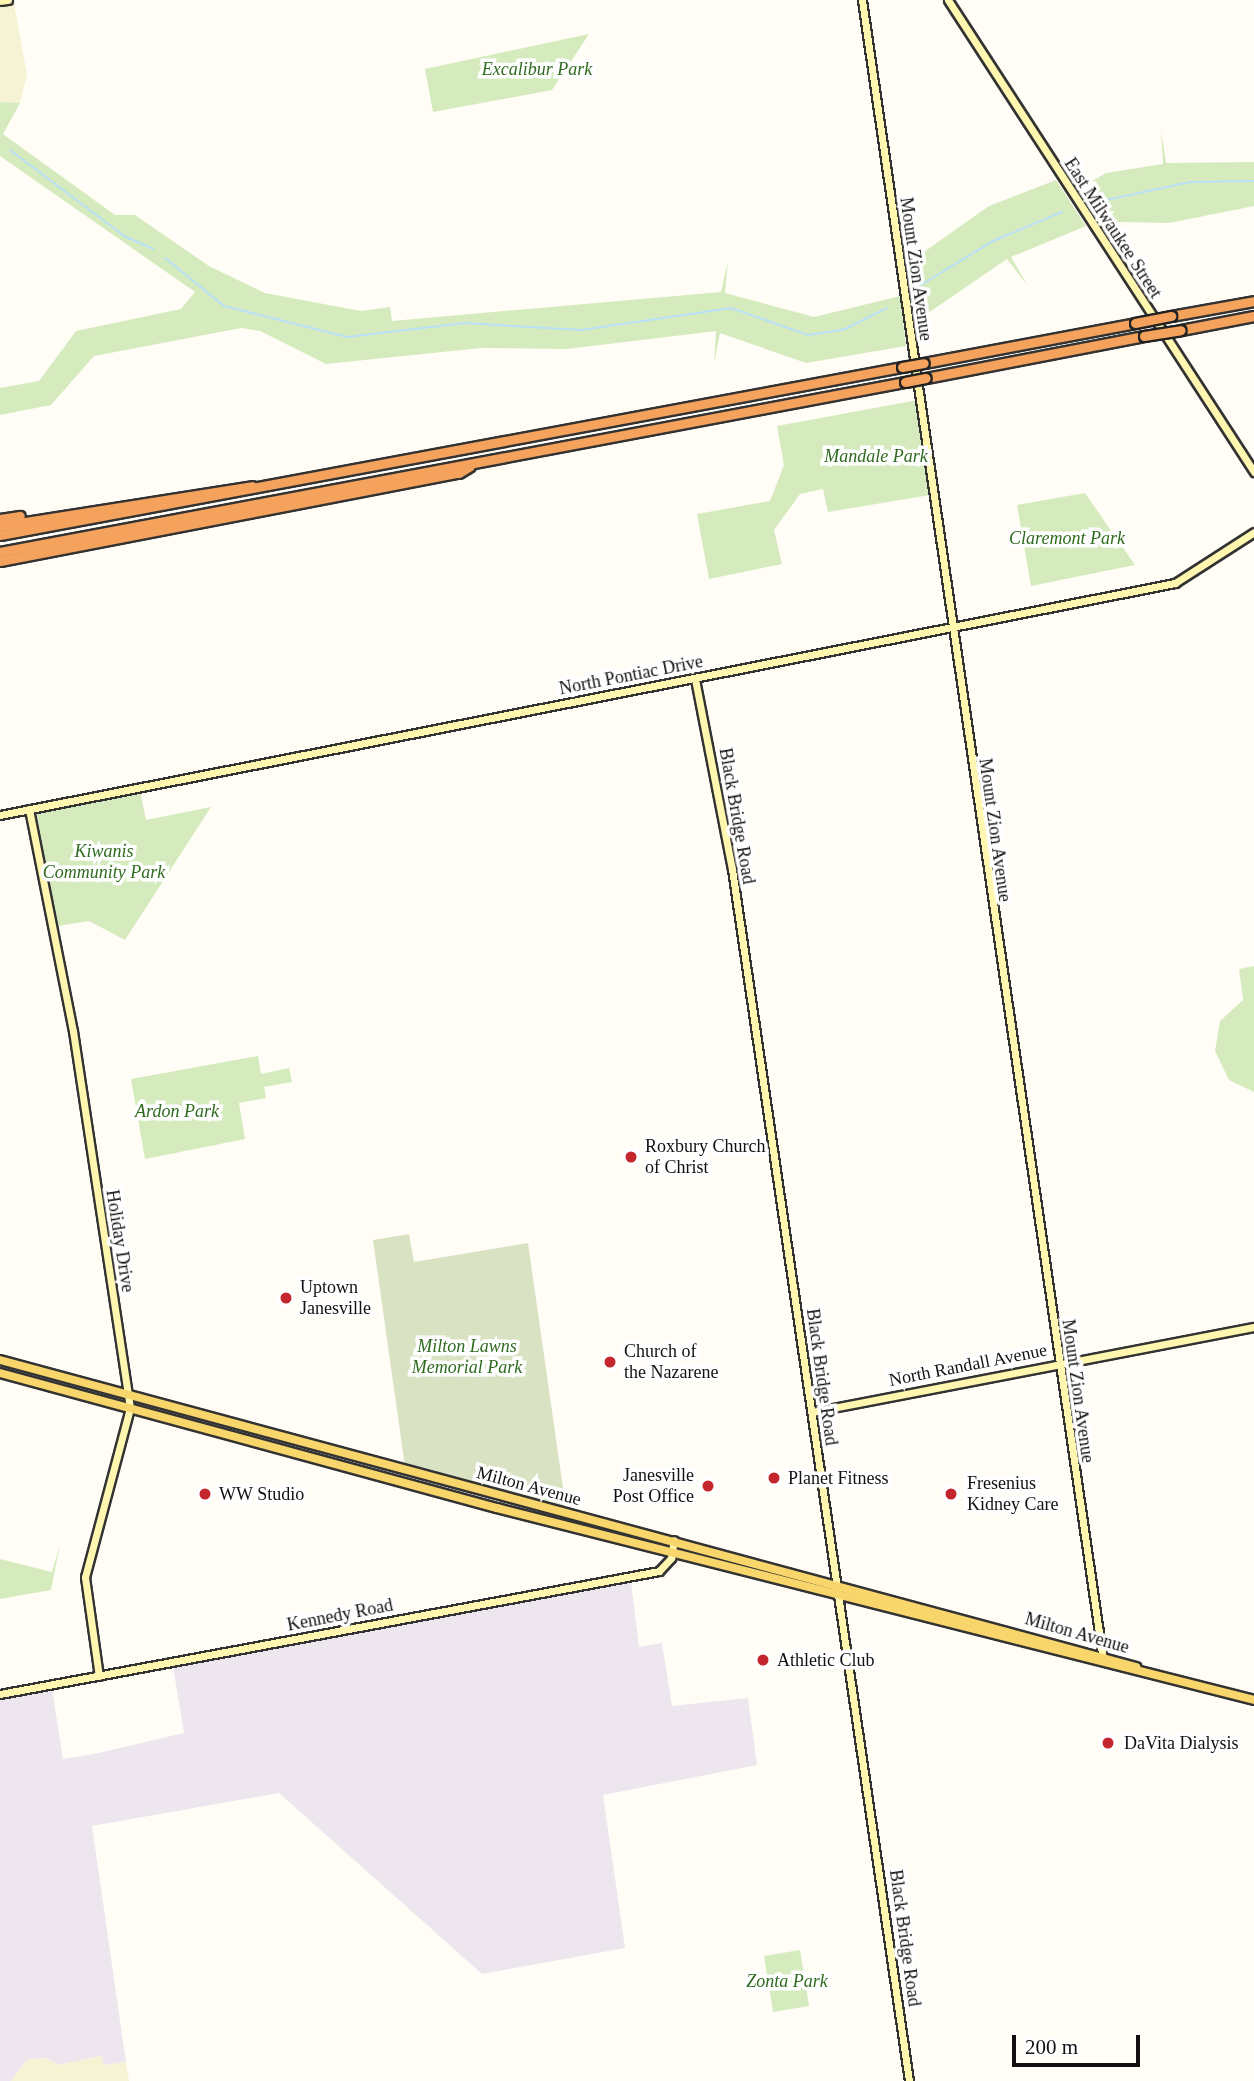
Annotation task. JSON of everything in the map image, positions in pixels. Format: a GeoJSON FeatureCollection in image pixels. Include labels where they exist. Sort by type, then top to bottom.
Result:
{"type":"FeatureCollection","features":[{"type":"Feature","properties":{"kind":"highway"},"geometry":{"type":"LineString","coordinates":[[0,536],[1254,301]]}},
{"type":"Feature","properties":{"kind":"highway"},"geometry":{"type":"LineString","coordinates":[[0,552],[1254,316]]}},
{"type":"Feature","properties":{"kind":"highway"},"geometry":{"type":"LineString","coordinates":[[0,562],[459,473],[474,463]]}},
{"type":"Feature","properties":{"kind":"highway"},"geometry":{"type":"LineString","coordinates":[[0,526],[240,483],[257,487]]}},
{"type":"Feature","properties":{"kind":"highway"},"geometry":{"type":"LineString","coordinates":[[0,519],[74,512]]}},
{"type":"Feature","properties":{"kind":"main road","name":"Milton Avenue"},"geometry":{"type":"LineString","coordinates":[[0,1360],[1102,1655],[1171,1679]]}},
{"type":"Feature","properties":{"kind":"main road","name":"Milton Avenue"},"geometry":{"type":"LineString","coordinates":[[0,1373],[1103,1664],[1254,1700]]}},
{"type":"Feature","properties":{"kind":"main road"},"geometry":{"type":"LineString","coordinates":[[971,1629],[987,1624]]}},
{"type":"Feature","properties":{"kind":"street"},"geometry":{"type":"LineString","coordinates":[[0,1],[8,0]]}},
{"type":"Feature","properties":{"kind":"street","name":"Mount Zion Avenue"},"geometry":{"type":"LineString","coordinates":[[862,0],[949,629],[1103,1664]]}},
{"type":"Feature","properties":{"kind":"street","name":"East Milwaukee Street"},"geometry":{"type":"LineString","coordinates":[[948,0],[1254,472]]}},
{"type":"Feature","properties":{"kind":"street","name":"North Pontiac Drive"},"geometry":{"type":"LineString","coordinates":[[0,815],[1175,583],[1254,532]]}},
{"type":"Feature","properties":{"kind":"street","name":"Black Bridge Road"},"geometry":{"type":"LineString","coordinates":[[695,679],[732,869],[909,2081]]}},
{"type":"Feature","properties":{"kind":"street","name":"Holiday Drive"},"geometry":{"type":"LineString","coordinates":[[29,809],[73,1031],[130,1408],[85,1577],[99,1676]]}},
{"type":"Feature","properties":{"kind":"street","name":"North Randall Avenue"},"geometry":{"type":"LineString","coordinates":[[812,1412],[1254,1326]]}},
{"type":"Feature","properties":{"kind":"street"},"geometry":{"type":"LineString","coordinates":[[673,1550],[674,1540]]}},
{"type":"Feature","properties":{"kind":"street","name":"Kennedy Road"},"geometry":{"type":"LineString","coordinates":[[0,1694],[659,1571],[673,1550]]}},
{"type":"Feature","properties":{"kind":"shaded area"},"geometry":{"type":"Polygon","coordinates":[[[0,4],[14,4],[27,74],[20,103],[0,102],[0,4]]]}},
{"type":"Feature","properties":{"kind":"shaded area"},"geometry":{"type":"Polygon","coordinates":[[[631,1582],[639,1647],[662,1643],[672,1706],[748,1698],[757,1765],[603,1795],[625,1948],[482,1974],[279,1793],[92,1826],[126,2062],[104,2066],[101,2056],[59,2065],[45,2058],[27,2060],[11,2081],[0,2081],[0,1699],[52,1689],[63,1759],[94,1754],[184,1733],[173,1666],[631,1582]]]}},
{"type":"Feature","properties":{"kind":"shaded area"},"geometry":{"type":"Polygon","coordinates":[[[101,2056],[104,2065],[126,2062],[129,2081],[11,2081],[27,2060],[45,2058],[59,2065],[101,2056]]]}},
{"type":"Feature","properties":{"kind":"green space","name":"Excalibur Park"},"geometry":{"type":"Polygon","coordinates":[[[589,34],[552,90],[433,112],[425,69],[589,34]]]}},
{"type":"Feature","properties":{"kind":"green space"},"geometry":{"type":"Polygon","coordinates":[[[0,102],[20,103],[3,134],[115,215],[135,215],[209,266],[265,293],[361,311],[390,307],[392,321],[721,292],[728,261],[725,293],[814,317],[900,296],[906,346],[806,363],[720,333],[714,363],[716,331],[567,349],[481,348],[326,364],[260,331],[241,328],[94,356],[51,405],[0,415],[0,388],[39,381],[76,331],[181,309],[195,292],[0,156],[0,102]]]}},
{"type":"Feature","properties":{"kind":"green space"},"geometry":{"type":"Polygon","coordinates":[[[1161,131],[1166,163],[1254,162],[1254,206],[1169,223],[1119,222],[1102,232],[1075,191],[1106,173],[1163,164],[1161,131]]]}},
{"type":"Feature","properties":{"kind":"green space"},"geometry":{"type":"Polygon","coordinates":[[[1056,180],[1086,226],[1011,257],[1028,286],[1007,259],[912,324],[904,266],[989,206],[1056,180]]]}},
{"type":"Feature","properties":{"kind":"green space","name":"Mandale Park"},"geometry":{"type":"Polygon","coordinates":[[[918,400],[930,495],[828,512],[823,489],[800,494],[774,530],[782,564],[709,579],[697,514],[770,501],[784,465],[777,426],[918,400]]]}},
{"type":"Feature","properties":{"kind":"green space","name":"Claremont Park"},"geometry":{"type":"Polygon","coordinates":[[[1085,493],[1135,565],[1031,586],[1017,505],[1085,493]]]}},
{"type":"Feature","properties":{"kind":"green space","name":"Kiwanis Community Park"},"geometry":{"type":"Polygon","coordinates":[[[140,791],[146,820],[211,807],[125,940],[89,921],[58,926],[36,813],[140,791]]]}},
{"type":"Feature","properties":{"kind":"green space"},"geometry":{"type":"Polygon","coordinates":[[[1254,966],[1254,1092],[1229,1080],[1215,1051],[1220,1021],[1243,1000],[1239,969],[1254,966]]]}},
{"type":"Feature","properties":{"kind":"green space","name":"Ardon Park"},"geometry":{"type":"Polygon","coordinates":[[[258,1056],[261,1074],[289,1068],[292,1082],[264,1087],[266,1098],[239,1103],[245,1139],[145,1159],[131,1079],[258,1056]]]}},
{"type":"Feature","properties":{"kind":"green space","name":"Milton Lawns Memorial Park"},"geometry":{"type":"Polygon","coordinates":[[[409,1234],[414,1262],[528,1243],[566,1509],[405,1467],[373,1240],[409,1234]]]}},
{"type":"Feature","properties":{"kind":"green space"},"geometry":{"type":"Polygon","coordinates":[[[60,1545],[51,1590],[0,1599],[0,1559],[52,1572],[60,1545]]]}},
{"type":"Feature","properties":{"kind":"green space","name":"Zonta Park"},"geometry":{"type":"Polygon","coordinates":[[[800,1950],[809,2006],[773,2012],[764,1956],[800,1950]]]}},
{"type":"Feature","properties":{"kind":"waterway"},"geometry":{"type":"LineString","coordinates":[[10,150],[124,236],[153,249]]}},
{"type":"Feature","properties":{"kind":"waterway"},"geometry":{"type":"LineString","coordinates":[[1102,201],[1190,182],[1254,181]]}},
{"type":"Feature","properties":{"kind":"waterway"},"geometry":{"type":"LineString","coordinates":[[916,288],[993,241],[1062,212]]}},
{"type":"Feature","properties":{"kind":"waterway"},"geometry":{"type":"LineString","coordinates":[[165,258],[224,306],[347,337],[465,323],[581,330],[731,308],[808,335],[845,329],[887,308]]}},
{"type":"Feature","properties":{"kind":"place","name":"Roxbury Church of Christ"},"geometry":{"type":"Point","coordinates":[631,1157]}},
{"type":"Feature","properties":{"kind":"place","name":"Uptown Janesville"},"geometry":{"type":"Point","coordinates":[286,1298]}},
{"type":"Feature","properties":{"kind":"place","name":"Church of the Nazarene"},"geometry":{"type":"Point","coordinates":[610,1362]}},
{"type":"Feature","properties":{"kind":"place","name":"Planet Fitness"},"geometry":{"type":"Point","coordinates":[774,1478]}},
{"type":"Feature","properties":{"kind":"place","name":"Janesville Post Office"},"geometry":{"type":"Point","coordinates":[708,1486]}},
{"type":"Feature","properties":{"kind":"place","name":"WW Studio"},"geometry":{"type":"Point","coordinates":[205,1494]}},
{"type":"Feature","properties":{"kind":"place","name":"Fresenius Kidney Care"},"geometry":{"type":"Point","coordinates":[951,1494]}},
{"type":"Feature","properties":{"kind":"place","name":"Athletic Club"},"geometry":{"type":"Point","coordinates":[763,1660]}},
{"type":"Feature","properties":{"kind":"place","name":"DaVita Dialysis"},"geometry":{"type":"Point","coordinates":[1108,1743]}}]}
